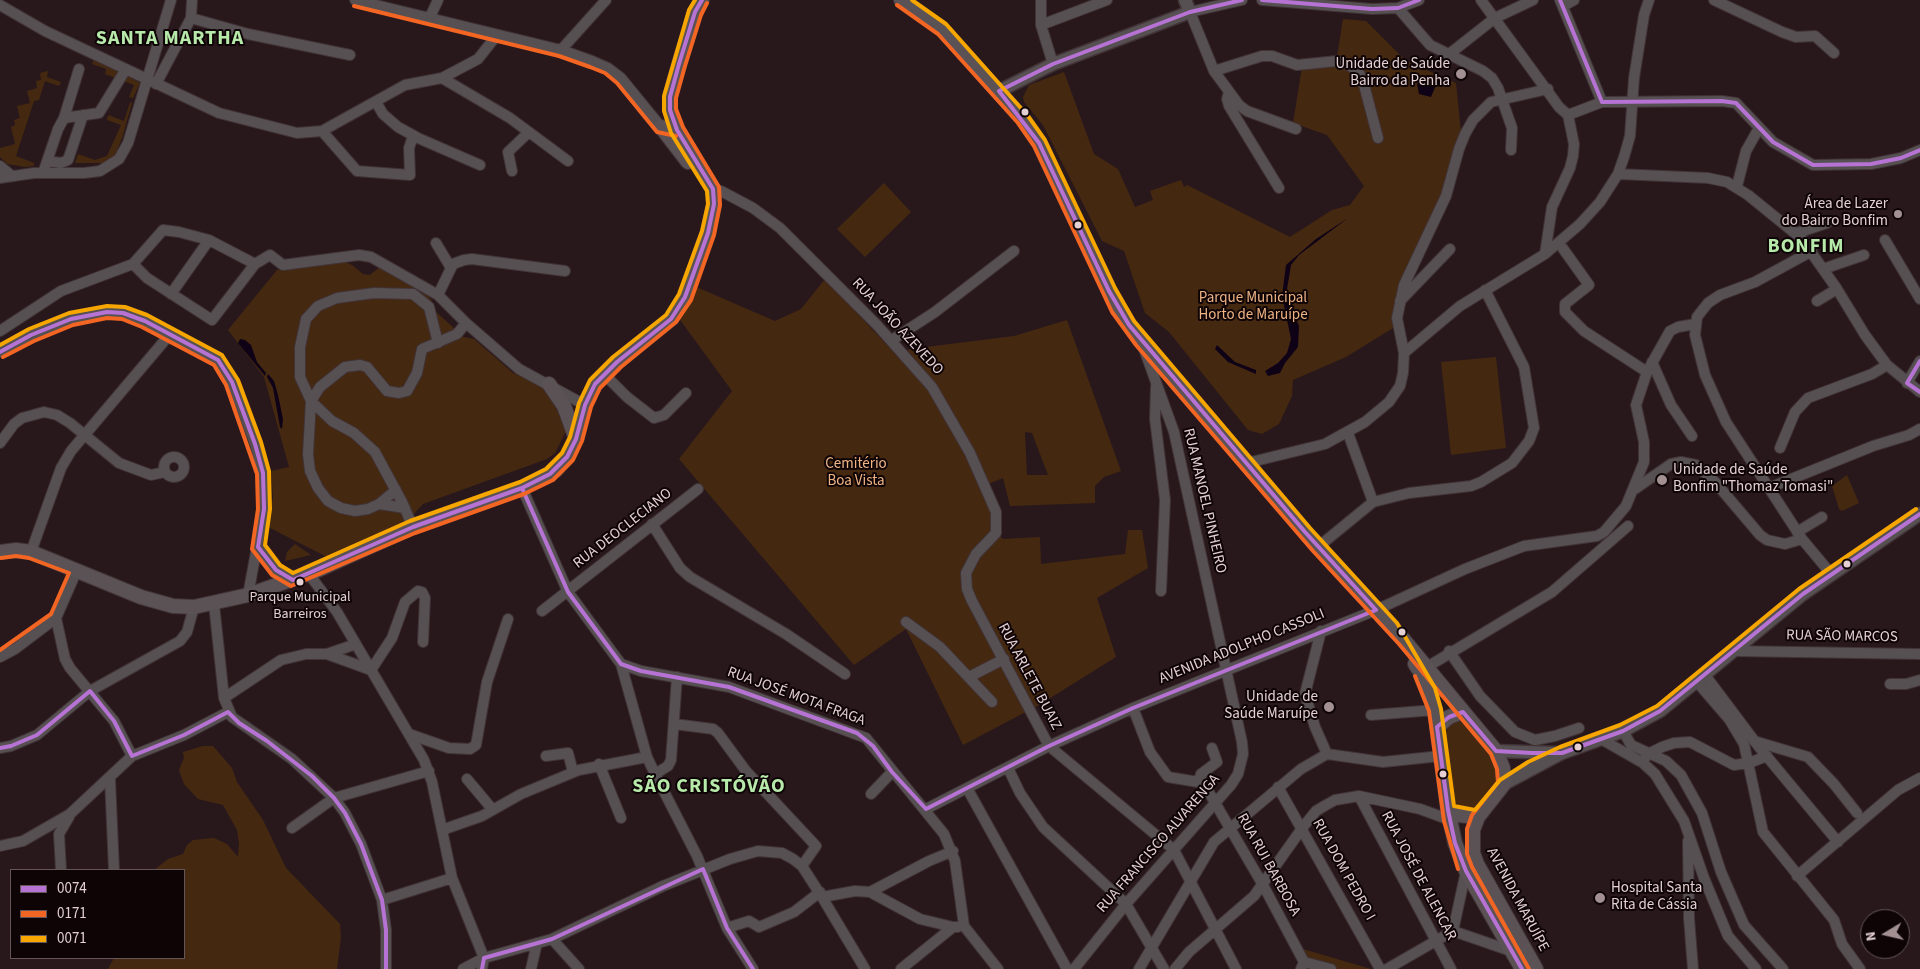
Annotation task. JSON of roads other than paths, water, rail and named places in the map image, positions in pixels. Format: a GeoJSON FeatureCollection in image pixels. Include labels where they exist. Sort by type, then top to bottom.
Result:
{"type":"FeatureCollection","features":[{"type":"Feature","properties":{"kind":"main road"},"geometry":{"type":"LineString","coordinates":[[0,552],[16,550],[31,552],[141,597],[173,606],[194,607],[248,595],[309,574],[412,527],[522,488],[556,470],[567,457],[576,439],[585,405],[595,384],[604,374],[671,319],[685,297],[708,233],[714,204],[713,189],[700,172],[677,130],[670,110],[670,97],[682,55],[695,12],[702,0]]}},
{"type":"Feature","properties":{"kind":"main road"},"geometry":{"type":"LineString","coordinates":[[901,0],[942,29],[999,91],[1039,143],[1114,300],[1141,341],[1318,547],[1427,667],[1496,751],[1503,768],[1504,784],[1478,817],[1449,815]]}},
{"type":"Feature","properties":{"kind":"main road"},"geometry":{"type":"LineString","coordinates":[[660,127],[691,165],[700,172]]}},
{"type":"Feature","properties":{"kind":"main road"},"geometry":{"type":"LineString","coordinates":[[549,384],[564,406],[576,439]]}},
{"type":"Feature","properties":{"kind":"main road"},"geometry":{"type":"LineString","coordinates":[[1392,627],[1426,681],[1435,710],[1441,756]]}},
{"type":"Feature","properties":{"kind":"main road"},"geometry":{"type":"LineString","coordinates":[[1437,726],[1463,712]]}},
{"type":"Feature","properties":{"kind":"main road","name":"AVENIDA MARUÍPE"},"geometry":{"type":"LineString","coordinates":[[1441,756],[1449,815],[1466,871],[1522,969]]}},
{"type":"Feature","properties":{"kind":"main road","name":"AVENIDA MARUÍPE"},"geometry":{"type":"LineString","coordinates":[[1478,817],[1472,842],[1477,864],[1536,969]]}},
{"type":"Feature","properties":{"kind":"street"},"geometry":{"type":"LineString","coordinates":[[0,178],[43,173],[100,171],[119,159],[128,143],[171,0]]}},
{"type":"Feature","properties":{"kind":"street"},"geometry":{"type":"LineString","coordinates":[[156,84],[190,18],[192,0]]}},
{"type":"Feature","properties":{"kind":"street"},"geometry":{"type":"LineString","coordinates":[[355,0],[562,50],[608,68],[621,78],[660,127],[677,130]]}},
{"type":"Feature","properties":{"kind":"street"},"geometry":{"type":"LineString","coordinates":[[430,17],[438,0]]}},
{"type":"Feature","properties":{"kind":"street"},"geometry":{"type":"LineString","coordinates":[[562,50],[606,0]]}},
{"type":"Feature","properties":{"kind":"street"},"geometry":{"type":"LineString","coordinates":[[1041,0],[1041,25],[1053,64]]}},
{"type":"Feature","properties":{"kind":"street"},"geometry":{"type":"LineString","coordinates":[[1041,25],[1107,0]]}},
{"type":"Feature","properties":{"kind":"street"},"geometry":{"type":"LineString","coordinates":[[999,91],[1053,64],[1187,6],[1242,0]]}},
{"type":"Feature","properties":{"kind":"street"},"geometry":{"type":"LineString","coordinates":[[1262,0],[1329,7],[1398,8],[1419,0]]}},
{"type":"Feature","properties":{"kind":"street"},"geometry":{"type":"LineString","coordinates":[[1481,0],[1548,89],[1559,107],[1568,115],[1574,144],[1573,156],[1570,168],[1552,207],[1545,254]]}},
{"type":"Feature","properties":{"kind":"street"},"geometry":{"type":"LineString","coordinates":[[1448,55],[1495,18],[1533,0]]}},
{"type":"Feature","properties":{"kind":"street"},"geometry":{"type":"LineString","coordinates":[[1574,0],[1561,3],[1601,99]]}},
{"type":"Feature","properties":{"kind":"street"},"geometry":{"type":"LineString","coordinates":[[1404,353],[1438,322],[1560,243],[1592,213],[1618,174],[1630,136],[1643,24],[1649,0]]}},
{"type":"Feature","properties":{"kind":"street"},"geometry":{"type":"LineString","coordinates":[[1714,0],[1796,37],[1815,36],[1834,53]]}},
{"type":"Feature","properties":{"kind":"street"},"geometry":{"type":"LineString","coordinates":[[0,6],[45,32],[228,117],[297,132],[322,132],[405,85],[442,78],[478,59],[497,35]]}},
{"type":"Feature","properties":{"kind":"street"},"geometry":{"type":"LineString","coordinates":[[1187,6],[1214,71],[1239,105],[1247,111],[1296,129]]}},
{"type":"Feature","properties":{"kind":"street"},"geometry":{"type":"LineString","coordinates":[[1398,8],[1430,45],[1483,71],[1492,78],[1512,128],[1511,150]]}},
{"type":"Feature","properties":{"kind":"street"},"geometry":{"type":"LineString","coordinates":[[190,18],[248,34],[350,55]]}},
{"type":"Feature","properties":{"kind":"street"},"geometry":{"type":"LineString","coordinates":[[1214,71],[1262,56],[1272,56],[1297,65],[1338,62],[1347,64],[1358,71],[1363,81],[1378,138]]}},
{"type":"Feature","properties":{"kind":"street"},"geometry":{"type":"LineString","coordinates":[[43,173],[58,129],[64,118],[79,69]]}},
{"type":"Feature","properties":{"kind":"street"},"geometry":{"type":"LineString","coordinates":[[64,118],[94,115],[103,108],[126,69]]}},
{"type":"Feature","properties":{"kind":"street"},"geometry":{"type":"LineString","coordinates":[[442,78],[469,92],[568,161]]}},
{"type":"Feature","properties":{"kind":"street"},"geometry":{"type":"LineString","coordinates":[[1247,464],[1314,448],[1348,433],[1377,413],[1396,394],[1403,373],[1404,353],[1398,326],[1399,303],[1413,263],[1446,196],[1458,149],[1465,134],[1473,120],[1491,102],[1548,89]]}},
{"type":"Feature","properties":{"kind":"street"},"geometry":{"type":"LineString","coordinates":[[1229,92],[1227,99],[1229,106],[1279,188]]}},
{"type":"Feature","properties":{"kind":"street"},"geometry":{"type":"LineString","coordinates":[[1568,115],[1601,99],[1736,103],[1759,128],[1782,148],[1813,165],[1872,164],[1901,158],[1920,150]]}},
{"type":"Feature","properties":{"kind":"street"},"geometry":{"type":"LineString","coordinates":[[376,102],[382,114],[413,136],[480,165]]}},
{"type":"Feature","properties":{"kind":"street"},"geometry":{"type":"LineString","coordinates":[[641,102],[655,110],[670,110]]}},
{"type":"Feature","properties":{"kind":"street"},"geometry":{"type":"LineString","coordinates":[[46,162],[61,164],[68,160],[83,115]]}},
{"type":"Feature","properties":{"kind":"street"},"geometry":{"type":"LineString","coordinates":[[1736,186],[1746,152],[1759,128]]}},
{"type":"Feature","properties":{"kind":"street"},"geometry":{"type":"LineString","coordinates":[[322,132],[357,171],[410,175],[409,148],[413,136]]}},
{"type":"Feature","properties":{"kind":"street"},"geometry":{"type":"LineString","coordinates":[[512,171],[508,152],[529,132]]}},
{"type":"Feature","properties":{"kind":"street"},"geometry":{"type":"LineString","coordinates":[[0,166],[12,176]]}},
{"type":"Feature","properties":{"kind":"street"},"geometry":{"type":"LineString","coordinates":[[1618,174],[1708,178],[1736,186],[1796,233],[1812,251],[1838,289],[1864,335],[1887,365],[1920,392]]}},
{"type":"Feature","properties":{"kind":"street","name":"RUA JOÃO AZEVEDO"},"geometry":{"type":"LineString","coordinates":[[713,189],[721,191],[753,208],[780,228],[892,340],[932,387],[945,405],[970,453],[996,512],[996,533]]}},
{"type":"Feature","properties":{"kind":"street"},"geometry":{"type":"LineString","coordinates":[[1796,233],[1827,223]]}},
{"type":"Feature","properties":{"kind":"street"},"geometry":{"type":"LineString","coordinates":[[0,331],[61,291],[134,264],[163,230],[209,240],[255,264]]}},
{"type":"Feature","properties":{"kind":"street"},"geometry":{"type":"LineString","coordinates":[[171,294],[209,240]]}},
{"type":"Feature","properties":{"kind":"street"},"geometry":{"type":"LineString","coordinates":[[1885,240],[1920,298]]}},
{"type":"Feature","properties":{"kind":"street"},"geometry":{"type":"LineString","coordinates":[[436,243],[450,268]]}},
{"type":"Feature","properties":{"kind":"street"},"geometry":{"type":"LineString","coordinates":[[1560,243],[1589,285],[1565,304],[1565,312],[1584,331],[1647,372]]}},
{"type":"Feature","properties":{"kind":"street"},"geometry":{"type":"LineString","coordinates":[[1399,303],[1450,249]]}},
{"type":"Feature","properties":{"kind":"street"},"geometry":{"type":"LineString","coordinates":[[892,340],[934,312],[1014,251]]}},
{"type":"Feature","properties":{"kind":"street"},"geometry":{"type":"LineString","coordinates":[[1812,251],[1756,282],[1720,296],[1701,309],[1694,324],[1697,348],[1715,401],[1726,422],[1799,535],[1832,575]]}},
{"type":"Feature","properties":{"kind":"street"},"geometry":{"type":"LineString","coordinates":[[134,264],[147,278],[212,320],[255,264],[270,256],[283,265],[309,260],[359,255],[371,257],[438,295],[466,323],[519,369],[585,405]]}},
{"type":"Feature","properties":{"kind":"street"},"geometry":{"type":"LineString","coordinates":[[1823,269],[1864,255]]}},
{"type":"Feature","properties":{"kind":"street"},"geometry":{"type":"LineString","coordinates":[[438,295],[453,264],[472,259],[565,271]]}},
{"type":"Feature","properties":{"kind":"street"},"geometry":{"type":"LineString","coordinates":[[1817,301],[1838,289]]}},
{"type":"Feature","properties":{"kind":"street"},"geometry":{"type":"LineString","coordinates":[[1318,547],[1373,502],[1409,492],[1471,486],[1482,482],[1512,463],[1529,441],[1534,428],[1530,394],[1524,367],[1485,290]]}},
{"type":"Feature","properties":{"kind":"street"},"geometry":{"type":"LineString","coordinates":[[412,527],[406,508],[375,452],[358,436],[332,421],[311,400],[300,377],[300,346],[306,319],[318,306],[337,298],[356,294],[414,294],[429,307],[438,343]]}},
{"type":"Feature","properties":{"kind":"street"},"geometry":{"type":"LineString","coordinates":[[0,352],[31,335],[71,319],[107,312],[123,314],[166,331],[218,360],[232,382],[255,444],[264,489],[264,510],[248,595]]}},
{"type":"Feature","properties":{"kind":"street"},"geometry":{"type":"LineString","coordinates":[[396,490],[379,504],[361,510],[341,508],[328,501],[318,488],[310,471],[308,454],[311,400],[320,387],[345,367],[360,365],[367,367],[388,391],[399,394],[407,392],[417,373],[422,349],[457,334],[466,323]]}},
{"type":"Feature","properties":{"kind":"street","name":"AVENIDA ADOLPHO CASSOLI"},"geometry":{"type":"LineString","coordinates":[[926,809],[1049,746],[1133,708],[1376,610],[1465,569],[1524,546],[1597,536],[1611,527],[1620,516],[1635,488],[1644,462],[1636,405],[1647,372],[1670,331],[1678,327],[1694,324]]}},
{"type":"Feature","properties":{"kind":"street"},"geometry":{"type":"LineString","coordinates":[[31,552],[61,468],[83,436],[166,331]]}},
{"type":"Feature","properties":{"kind":"street","name":"RUA MANOEL PINHEIRO"},"geometry":{"type":"LineString","coordinates":[[1141,341],[1174,432],[1226,670]]}},
{"type":"Feature","properties":{"kind":"street"},"geometry":{"type":"LineString","coordinates":[[1907,383],[1920,361]]}},
{"type":"Feature","properties":{"kind":"street"},"geometry":{"type":"LineString","coordinates":[[1652,362],[1671,406],[1692,436]]}},
{"type":"Feature","properties":{"kind":"street"},"geometry":{"type":"LineString","coordinates":[[1780,448],[1796,412],[1808,398],[1872,374],[1887,365]]}},
{"type":"Feature","properties":{"kind":"street"},"geometry":{"type":"LineString","coordinates":[[604,374],[627,397],[654,418],[664,415],[686,392]]}},
{"type":"Feature","properties":{"kind":"street"},"geometry":{"type":"LineString","coordinates":[[1156,378],[1155,419],[1165,500],[1161,591]]}},
{"type":"Feature","properties":{"kind":"street"},"geometry":{"type":"LineString","coordinates":[[0,443],[14,424],[22,418],[44,412],[57,415],[119,464],[151,475],[165,472]]}},
{"type":"Feature","properties":{"kind":"street"},"geometry":{"type":"LineString","coordinates":[[1769,488],[1873,446],[1920,430]]}},
{"type":"Feature","properties":{"kind":"street"},"geometry":{"type":"LineString","coordinates":[[1348,433],[1373,502]]}},
{"type":"Feature","properties":{"kind":"street"},"geometry":{"type":"LineString","coordinates":[[1635,488],[1671,464],[1681,462],[1696,465],[1715,482],[1760,535],[1767,540],[1785,544],[1822,517]]}},
{"type":"Feature","properties":{"kind":"street"},"geometry":{"type":"LineString","coordinates":[[522,488],[568,592],[621,664],[647,757],[703,869],[727,928],[753,969]]}},
{"type":"Feature","properties":{"kind":"street","name":"RUA DEOCLECIANO"},"geometry":{"type":"LineString","coordinates":[[542,611],[698,489]]}},
{"type":"Feature","properties":{"kind":"street"},"geometry":{"type":"LineString","coordinates":[[379,504],[406,508]]}},
{"type":"Feature","properties":{"kind":"street"},"geometry":{"type":"LineString","coordinates":[[1504,784],[1562,753],[1623,731],[1660,711],[1803,594],[1873,544],[1920,514]]}},
{"type":"Feature","properties":{"kind":"street"},"geometry":{"type":"LineString","coordinates":[[652,524],[677,563],[690,577],[786,634],[845,674]]}},
{"type":"Feature","properties":{"kind":"street"},"geometry":{"type":"LineString","coordinates":[[1427,667],[1449,651],[1502,624],[1552,592],[1628,526]]}},
{"type":"Feature","properties":{"kind":"street","name":"RUA ARLETE BUAIZ"},"geometry":{"type":"LineString","coordinates":[[996,533],[969,564],[965,581],[972,601],[1049,746],[1174,850]]}},
{"type":"Feature","properties":{"kind":"street"},"geometry":{"type":"LineString","coordinates":[[258,547],[276,570],[293,580]]}},
{"type":"Feature","properties":{"kind":"street"},"geometry":{"type":"LineString","coordinates":[[0,657],[15,649],[56,618],[77,570]]}},
{"type":"Feature","properties":{"kind":"street"},"geometry":{"type":"LineString","coordinates":[[309,574],[337,612],[429,771],[452,878],[483,964]]}},
{"type":"Feature","properties":{"kind":"street"},"geometry":{"type":"LineString","coordinates":[[371,670],[392,638],[405,602],[418,591],[422,592],[425,598],[423,642]]}},
{"type":"Feature","properties":{"kind":"street"},"geometry":{"type":"LineString","coordinates":[[214,604],[224,698],[228,712],[239,724],[292,759],[334,798],[361,844],[382,900],[386,930],[386,969]]}},
{"type":"Feature","properties":{"kind":"street"},"geometry":{"type":"LineString","coordinates":[[0,748],[11,746],[37,735],[90,691],[180,642],[187,632],[194,607]]}},
{"type":"Feature","properties":{"kind":"street"},"geometry":{"type":"LineString","coordinates":[[56,618],[65,659],[70,668],[114,721],[132,756]]}},
{"type":"Feature","properties":{"kind":"street"},"geometry":{"type":"LineString","coordinates":[[409,734],[448,748],[470,749],[476,745],[489,672],[508,620]]}},
{"type":"Feature","properties":{"kind":"street"},"geometry":{"type":"LineString","coordinates":[[906,622],[940,647],[992,702]]}},
{"type":"Feature","properties":{"kind":"street"},"geometry":{"type":"LineString","coordinates":[[1321,631],[1305,694],[1315,728],[1327,754]]}},
{"type":"Feature","properties":{"kind":"street"},"geometry":{"type":"LineString","coordinates":[[224,698],[281,660],[306,654],[327,654],[356,644]]}},
{"type":"Feature","properties":{"kind":"street"},"geometry":{"type":"LineString","coordinates":[[1449,651],[1480,696],[1515,732],[1535,740],[1550,738],[1579,728]]}},
{"type":"Feature","properties":{"kind":"street","name":"RUA SÃO MARCOS"},"geometry":{"type":"LineString","coordinates":[[1733,651],[1917,652]]}},
{"type":"Feature","properties":{"kind":"street"},"geometry":{"type":"LineString","coordinates":[[327,654],[371,670]]}},
{"type":"Feature","properties":{"kind":"street"},"geometry":{"type":"LineString","coordinates":[[970,677],[1004,659]]}},
{"type":"Feature","properties":{"kind":"street","name":"RUA JOSÉ MOTA FRAGA"},"geometry":{"type":"LineString","coordinates":[[621,664],[653,673],[729,687],[857,733],[866,738],[892,772],[926,809],[953,851],[959,927],[988,964],[998,969]]}},
{"type":"Feature","properties":{"kind":"street","name":"RUA FRANCISCO ALVARENGA"},"geometry":{"type":"LineString","coordinates":[[1074,969],[1126,904],[1216,804],[1238,774],[1243,754],[1242,742],[1226,670]]}},
{"type":"Feature","properties":{"kind":"street"},"geometry":{"type":"LineString","coordinates":[[655,774],[670,764],[677,677]]}},
{"type":"Feature","properties":{"kind":"street"},"geometry":{"type":"LineString","coordinates":[[1701,679],[1838,842]]}},
{"type":"Feature","properties":{"kind":"street"},"geometry":{"type":"LineString","coordinates":[[1701,679],[1744,744],[1764,832],[1797,876],[1834,920],[1842,944],[1860,969]]}},
{"type":"Feature","properties":{"kind":"street"},"geometry":{"type":"LineString","coordinates":[[1890,684],[1906,684],[1920,680]]}},
{"type":"Feature","properties":{"kind":"street"},"geometry":{"type":"LineString","coordinates":[[1133,708],[1150,752],[1168,777],[1204,783],[1201,774],[1218,760],[1212,748]]}},
{"type":"Feature","properties":{"kind":"street"},"geometry":{"type":"LineString","coordinates":[[1371,715],[1435,710]]}},
{"type":"Feature","properties":{"kind":"street"},"geometry":{"type":"LineString","coordinates":[[0,846],[23,841],[70,814],[110,779],[132,756],[184,735],[228,712]]}},
{"type":"Feature","properties":{"kind":"street"},"geometry":{"type":"LineString","coordinates":[[674,724],[716,731],[746,771],[816,846],[802,866]]}},
{"type":"Feature","properties":{"kind":"street"},"geometry":{"type":"LineString","coordinates":[[1623,731],[1631,745],[1671,765],[1681,775],[1702,813],[1721,872],[1744,925],[1783,969]]}},
{"type":"Feature","properties":{"kind":"street"},"geometry":{"type":"LineString","coordinates":[[1601,740],[1647,766],[1684,821],[1704,878],[1728,936],[1756,969]]}},
{"type":"Feature","properties":{"kind":"street"},"geometry":{"type":"LineString","coordinates":[[1754,740],[1808,757],[1834,784],[1857,813]]}},
{"type":"Feature","properties":{"kind":"street"},"geometry":{"type":"LineString","coordinates":[[1648,754],[1674,743],[1690,742],[1728,764],[1749,763],[1767,756]]}},
{"type":"Feature","properties":{"kind":"street"},"geometry":{"type":"LineString","coordinates":[[1496,751],[1562,753]]}},
{"type":"Feature","properties":{"kind":"street"},"geometry":{"type":"LineString","coordinates":[[546,756],[567,753],[573,772]]}},
{"type":"Feature","properties":{"kind":"street"},"geometry":{"type":"LineString","coordinates":[[1140,969],[1191,883],[1206,852],[1230,828],[1301,768],[1327,754],[1376,762],[1441,756]]}},
{"type":"Feature","properties":{"kind":"street"},"geometry":{"type":"LineString","coordinates":[[1647,766],[1648,754]]}},
{"type":"Feature","properties":{"kind":"street"},"geometry":{"type":"LineString","coordinates":[[442,830],[493,810],[522,794],[573,772],[599,764],[647,757]]}},
{"type":"Feature","properties":{"kind":"street"},"geometry":{"type":"LineString","coordinates":[[1647,766],[1659,758]]}},
{"type":"Feature","properties":{"kind":"street"},"geometry":{"type":"LineString","coordinates":[[599,764],[620,818]]}},
{"type":"Feature","properties":{"kind":"street"},"geometry":{"type":"LineString","coordinates":[[1008,768],[1020,793],[1043,827],[1126,904],[1164,969]]}},
{"type":"Feature","properties":{"kind":"street"},"geometry":{"type":"LineString","coordinates":[[292,828],[334,798],[429,771]]}},
{"type":"Feature","properties":{"kind":"street"},"geometry":{"type":"LineString","coordinates":[[871,794],[892,772]]}},
{"type":"Feature","properties":{"kind":"street"},"geometry":{"type":"LineString","coordinates":[[1797,876],[1898,790],[1920,778]]}},
{"type":"Feature","properties":{"kind":"street"},"geometry":{"type":"LineString","coordinates":[[110,779],[114,869]]}},
{"type":"Feature","properties":{"kind":"street"},"geometry":{"type":"LineString","coordinates":[[467,779],[493,810]]}},
{"type":"Feature","properties":{"kind":"street","name":"RUA RUI BARBOSA"},"geometry":{"type":"LineString","coordinates":[[1204,783],[1263,885],[1302,965]]}},
{"type":"Feature","properties":{"kind":"street","name":"RUA DOM PEDRO I"},"geometry":{"type":"LineString","coordinates":[[1278,787],[1303,827],[1380,969]]}},
{"type":"Feature","properties":{"kind":"street"},"geometry":{"type":"LineString","coordinates":[[968,788],[1067,969]]}},
{"type":"Feature","properties":{"kind":"street"},"geometry":{"type":"LineString","coordinates":[[1175,969],[1189,952],[1246,904],[1263,885],[1303,827],[1316,811],[1326,805],[1335,800],[1359,796],[1449,815]]}},
{"type":"Feature","properties":{"kind":"street","name":"RUA JOSÉ DE ALENCAR"},"geometry":{"type":"LineString","coordinates":[[1359,796],[1451,969]]}},
{"type":"Feature","properties":{"kind":"street"},"geometry":{"type":"LineString","coordinates":[[1684,821],[1702,813]]}},
{"type":"Feature","properties":{"kind":"street"},"geometry":{"type":"LineString","coordinates":[[61,869],[59,834],[70,814]]}},
{"type":"Feature","properties":{"kind":"street"},"geometry":{"type":"LineString","coordinates":[[1688,833],[1689,918],[1694,969]]}},
{"type":"Feature","properties":{"kind":"street"},"geometry":{"type":"LineString","coordinates":[[1174,850],[1215,932],[1236,969]]}},
{"type":"Feature","properties":{"kind":"street"},"geometry":{"type":"LineString","coordinates":[[463,969],[483,964],[552,939],[692,873],[758,851],[782,854],[802,866],[865,969]]}},
{"type":"Feature","properties":{"kind":"street"},"geometry":{"type":"LineString","coordinates":[[870,892],[929,860],[953,851]]}},
{"type":"Feature","properties":{"kind":"street"},"geometry":{"type":"LineString","coordinates":[[1453,931],[1466,871]]}},
{"type":"Feature","properties":{"kind":"street"},"geometry":{"type":"LineString","coordinates":[[1704,878],[1721,872]]}},
{"type":"Feature","properties":{"kind":"street"},"geometry":{"type":"LineString","coordinates":[[382,900],[452,878]]}},
{"type":"Feature","properties":{"kind":"street"},"geometry":{"type":"LineString","coordinates":[[727,928],[749,921],[759,927],[794,912],[821,895],[855,891],[870,892],[920,919],[959,927]]}},
{"type":"Feature","properties":{"kind":"street"},"geometry":{"type":"LineString","coordinates":[[1728,936],[1744,925]]}},
{"type":"Feature","properties":{"kind":"street"},"geometry":{"type":"LineString","coordinates":[[901,969],[959,927]]}},
{"type":"Feature","properties":{"kind":"street"},"geometry":{"type":"LineString","coordinates":[[1387,969],[1453,931],[1511,951]]}},
{"type":"Feature","properties":{"kind":"street"},"geometry":{"type":"LineString","coordinates":[[552,939],[579,969]]}},
{"type":"Feature","properties":{"kind":"street"},"geometry":{"type":"LineString","coordinates":[[531,969],[537,943]]}},
{"type":"Feature","properties":{"kind":"street"},"geometry":{"type":"LineString","coordinates":[[1302,965],[1331,969]]}},
{"type":"Feature","properties":{"kind":"place","name":"Unidade de Saúde Bairro da Penha"},"geometry":{"type":"Point","coordinates":[1461,74]}},
{"type":"Feature","properties":{"kind":"place","name":"Área de Lazer do Bairro Bonfim"},"geometry":{"type":"Point","coordinates":[1898,214]}},
{"type":"Feature","properties":{"kind":"place","name":"Unidade de Saúde Bonfim \"Thomaz Tomasi\""},"geometry":{"type":"Point","coordinates":[1662,480]}},
{"type":"Feature","properties":{"kind":"place","name":"Parque Municipal Barreiros"},"geometry":{"type":"Point","coordinates":[300,582]}},
{"type":"Feature","properties":{"kind":"place","name":"Unidade de Saúde Maruípe"},"geometry":{"type":"Point","coordinates":[1329,707]}},
{"type":"Feature","properties":{"kind":"place","name":"Hospital Santa Rita de Cássia"},"geometry":{"type":"Point","coordinates":[1600,898]}},
{"type":"Feature","properties":{"kind":"district","name":"SANTA MARTHA"},"geometry":{"type":"Point","coordinates":[170,40]}},
{"type":"Feature","properties":{"kind":"district","name":"BONFIM"},"geometry":{"type":"Point","coordinates":[1806,248]}},
{"type":"Feature","properties":{"kind":"district","name":"SÃO CRISTÓVÃO"},"geometry":{"type":"Point","coordinates":[709,788]}},
{"type":"Feature","properties":{"kind":"park label","name":"Parque Municipal Horto de Maruípe"},"geometry":{"type":"Point","coordinates":[1253,308]}},
{"type":"Feature","properties":{"kind":"park label","name":"Cemitério Boa Vista"},"geometry":{"type":"Point","coordinates":[856,474]}}]}
